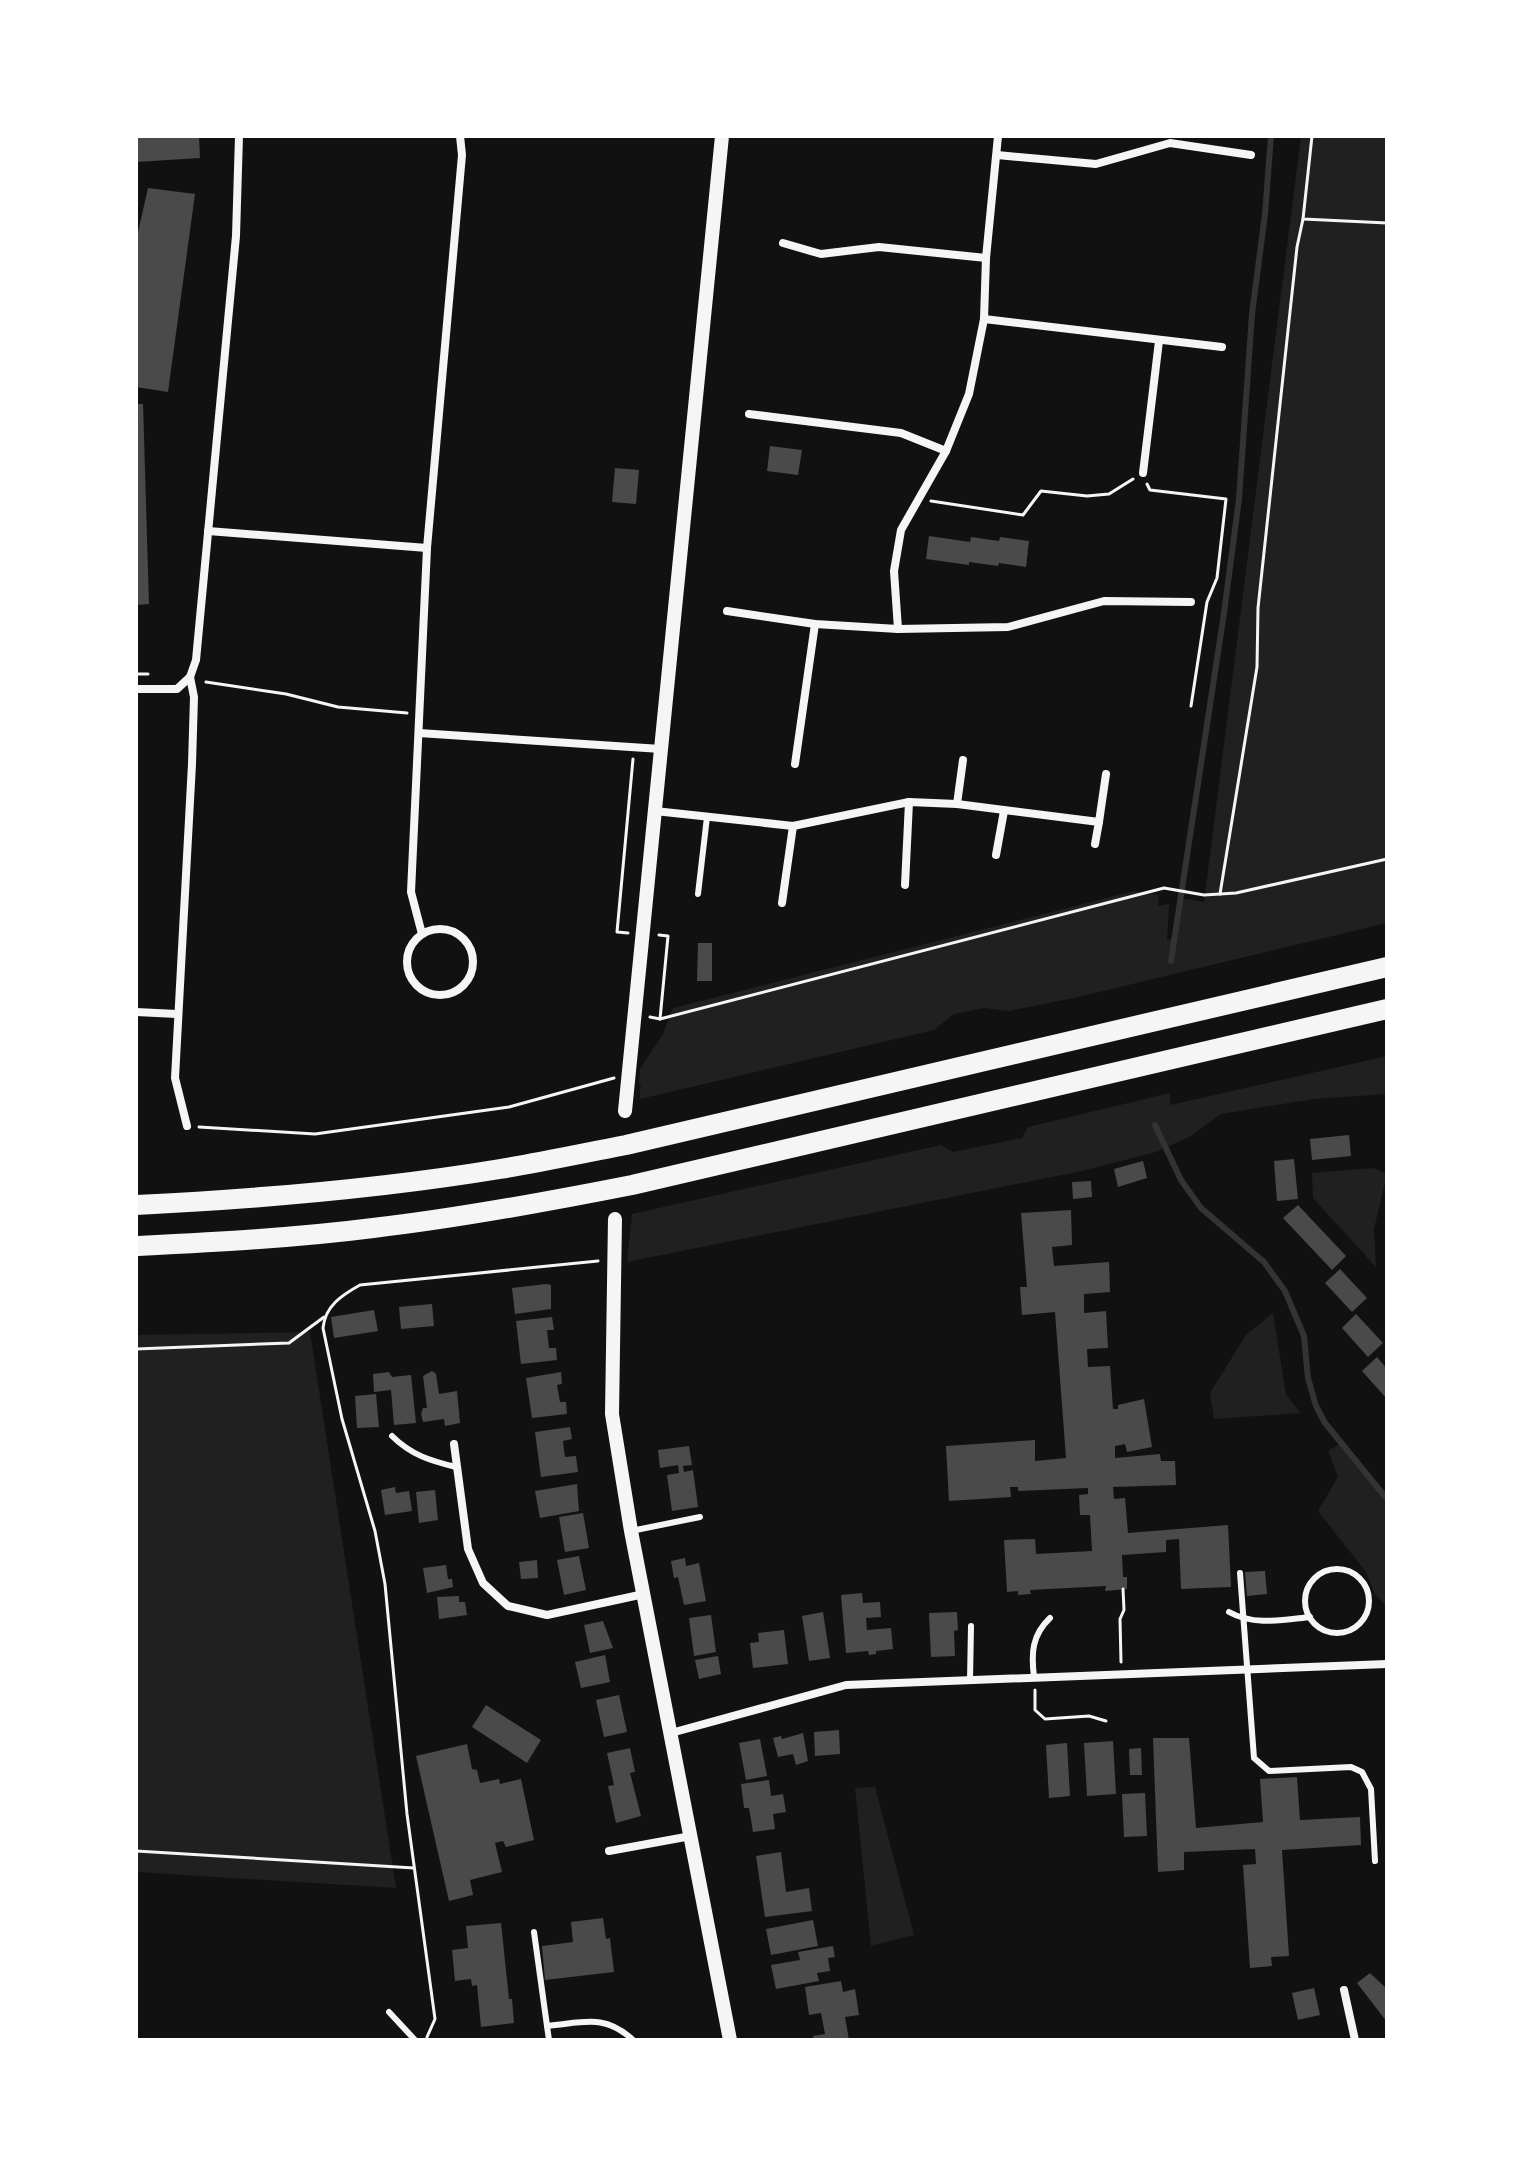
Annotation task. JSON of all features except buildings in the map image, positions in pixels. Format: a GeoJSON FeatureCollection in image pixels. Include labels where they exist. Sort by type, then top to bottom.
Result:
{"type":"FeatureCollection","features":[{"type":"Feature","properties":{"kind":"highway"},"geometry":{"type":"LineString","coordinates":[[136,1205],[358,1189],[502,1169],[640,1141],[1387,967]]}},
{"type":"Feature","properties":{"kind":"highway"},"geometry":{"type":"LineString","coordinates":[[136,1246],[371,1228],[509,1209],[646,1182],[1387,1009]]}},
{"type":"Feature","properties":{"kind":"street"},"geometry":{"type":"LineString","coordinates":[[136,689],[177,689],[190,677],[196,660],[236,236],[239,136]]}},
{"type":"Feature","properties":{"kind":"street"},"geometry":{"type":"LineString","coordinates":[[422,934],[411,892],[427,548],[461,140],[472,136]]}},
{"type":"Feature","properties":{"kind":"street"},"geometry":{"type":"LineString","coordinates":[[625,1111],[722,136]]}},
{"type":"Feature","properties":{"kind":"street"},"geometry":{"type":"LineString","coordinates":[[898,629],[894,571],[901,530],[946,451],[969,394],[984,319],[986,258],[998,136]]}},
{"type":"Feature","properties":{"kind":"street"},"geometry":{"type":"LineString","coordinates":[[997,155],[1096,164],[1170,143],[1251,155]]}},
{"type":"Feature","properties":{"kind":"street"},"geometry":{"type":"LineString","coordinates":[[783,243],[821,254],[879,247],[986,258]]}},
{"type":"Feature","properties":{"kind":"street"},"geometry":{"type":"LineString","coordinates":[[984,319],[1222,347]]}},
{"type":"Feature","properties":{"kind":"street"},"geometry":{"type":"LineString","coordinates":[[1143,473],[1159,341]]}},
{"type":"Feature","properties":{"kind":"street"},"geometry":{"type":"LineString","coordinates":[[749,414],[901,433],[946,451]]}},
{"type":"Feature","properties":{"kind":"street"},"geometry":{"type":"LineString","coordinates":[[208,531],[427,548]]}},
{"type":"Feature","properties":{"kind":"street"},"geometry":{"type":"LineString","coordinates":[[727,611],[815,624],[898,629],[1008,627],[1104,601],[1191,602]]}},
{"type":"Feature","properties":{"kind":"street"},"geometry":{"type":"LineString","coordinates":[[795,764],[815,624]]}},
{"type":"Feature","properties":{"kind":"street"},"geometry":{"type":"LineString","coordinates":[[187,1126],[175,1078],[192,764],[194,697],[190,677]]}},
{"type":"Feature","properties":{"kind":"street"},"geometry":{"type":"LineString","coordinates":[[419,733],[663,749]]}},
{"type":"Feature","properties":{"kind":"street"},"geometry":{"type":"LineString","coordinates":[[957,804],[963,760]]}},
{"type":"Feature","properties":{"kind":"street"},"geometry":{"type":"LineString","coordinates":[[1095,844],[1106,774]]}},
{"type":"Feature","properties":{"kind":"street"},"geometry":{"type":"LineString","coordinates":[[655,811],[793,826],[909,802],[957,804],[1099,822]]}},
{"type":"Feature","properties":{"kind":"street"},"geometry":{"type":"LineString","coordinates":[[905,885],[909,802]]}},
{"type":"Feature","properties":{"kind":"street"},"geometry":{"type":"LineString","coordinates":[[996,855],[1004,811]]}},
{"type":"Feature","properties":{"kind":"street"},"geometry":{"type":"LineString","coordinates":[[782,903],[793,826]]}},
{"type":"Feature","properties":{"kind":"street"},"geometry":{"type":"LineString","coordinates":[[442,929],[453,932],[469,946],[473,966],[470,977],[455,992],[433,995],[414,984],[408,974],[408,952],[422,934],[442,929]]}},
{"type":"Feature","properties":{"kind":"street"},"geometry":{"type":"LineString","coordinates":[[136,1012],[177,1014]]}},
{"type":"Feature","properties":{"kind":"street"},"geometry":{"type":"LineString","coordinates":[[615,1219],[612,1414],[631,1531],[730,2040]]}},
{"type":"Feature","properties":{"kind":"street"},"geometry":{"type":"LineString","coordinates":[[454,1444],[468,1549],[483,1583],[508,1606],[547,1615],[644,1594]]}},
{"type":"Feature","properties":{"kind":"street"},"geometry":{"type":"LineString","coordinates":[[671,1733],[846,1685],[1387,1664]]}},
{"type":"Feature","properties":{"kind":"street"},"geometry":{"type":"LineString","coordinates":[[609,1851],[691,1836]]}},
{"type":"Feature","properties":{"kind":"street"},"geometry":{"type":"LineString","coordinates":[[1344,1990],[1355,2040]]}},
{"type":"Feature","properties":{"kind":"lane"},"geometry":{"type":"LineString","coordinates":[[698,894],[707,817]]}},
{"type":"Feature","properties":{"kind":"lane"},"geometry":{"type":"LineString","coordinates":[[392,1436],[418,1456],[456,1467]]}},
{"type":"Feature","properties":{"kind":"lane"},"geometry":{"type":"LineString","coordinates":[[631,1531],[700,1517]]}},
{"type":"Feature","properties":{"kind":"lane"},"geometry":{"type":"LineString","coordinates":[[1344,1570],[1362,1580],[1369,1600],[1363,1620],[1356,1627],[1346,1632],[1325,1631],[1310,1617],[1306,1597],[1315,1578],[1323,1572],[1344,1570]]}},
{"type":"Feature","properties":{"kind":"lane"},"geometry":{"type":"LineString","coordinates":[[1240,1573],[1254,1758],[1269,1771],[1351,1767],[1362,1772],[1371,1789],[1375,1861]]}},
{"type":"Feature","properties":{"kind":"lane"},"geometry":{"type":"LineString","coordinates":[[1229,1612],[1243,1620],[1279,1621],[1310,1617]]}},
{"type":"Feature","properties":{"kind":"lane"},"geometry":{"type":"LineString","coordinates":[[1034,1677],[1034,1641],[1040,1628],[1050,1618]]}},
{"type":"Feature","properties":{"kind":"lane"},"geometry":{"type":"LineString","coordinates":[[970,1680],[971,1626]]}},
{"type":"Feature","properties":{"kind":"lane"},"geometry":{"type":"LineString","coordinates":[[534,1932],[549,2040]]}},
{"type":"Feature","properties":{"kind":"lane"},"geometry":{"type":"LineString","coordinates":[[389,2012],[415,2040]]}},
{"type":"Feature","properties":{"kind":"lane"},"geometry":{"type":"LineString","coordinates":[[547,2026],[603,2020],[633,2040]]}},
{"type":"Feature","properties":{"kind":"path"},"geometry":{"type":"LineString","coordinates":[[1220,894],[1257,667],[1258,608],[1268,507],[1312,136]]}},
{"type":"Feature","properties":{"kind":"path"},"geometry":{"type":"LineString","coordinates":[[1303,219],[1387,223]]}},
{"type":"Feature","properties":{"kind":"path"},"geometry":{"type":"LineString","coordinates":[[920,499],[1023,515],[1041,491],[1087,496],[1109,494],[1143,473],[1150,490],[1226,499],[1217,578],[1207,602],[1191,706]]}},
{"type":"Feature","properties":{"kind":"path"},"geometry":{"type":"LineString","coordinates":[[136,674],[159,674]]}},
{"type":"Feature","properties":{"kind":"path"},"geometry":{"type":"LineString","coordinates":[[190,677],[286,694],[338,707],[419,714]]}},
{"type":"Feature","properties":{"kind":"path"},"geometry":{"type":"LineString","coordinates":[[660,1019],[1164,888],[1204,895],[1236,893],[1387,859]]}},
{"type":"Feature","properties":{"kind":"path"},"geometry":{"type":"LineString","coordinates":[[187,1126],[315,1134],[509,1107],[629,1073]]}},
{"type":"Feature","properties":{"kind":"path"},"geometry":{"type":"LineString","coordinates":[[136,1349],[289,1343],[324,1317],[333,1303],[360,1285],[614,1260]]}},
{"type":"Feature","properties":{"kind":"path"},"geometry":{"type":"LineString","coordinates":[[324,1317],[323,1328],[342,1419],[375,1531],[385,1584],[414,1868],[435,2019],[426,2040]]}},
{"type":"Feature","properties":{"kind":"path"},"geometry":{"type":"LineString","coordinates":[[1121,1674],[1123,1589]]}},
{"type":"Feature","properties":{"kind":"path"},"geometry":{"type":"LineString","coordinates":[[1034,1677],[1035,1710],[1045,1719],[1089,1716],[1106,1721]]}},
{"type":"Feature","properties":{"kind":"path"},"geometry":{"type":"LineString","coordinates":[[136,1851],[414,1868]]}},
{"type":"Feature","properties":{"kind":"shaded area"},"geometry":{"type":"Polygon","coordinates":[[[1301,136],[1387,136],[1387,923],[1074,998],[1009,1011],[984,1008],[954,1014],[934,1030],[640,1099],[640,1069],[663,1034],[673,1008],[1134,891],[1159,895],[1158,906],[1169,904],[1167,940],[1177,937],[1178,901],[1204,902],[1301,136]]]}},
{"type":"Feature","properties":{"kind":"shaded area"},"geometry":{"type":"Polygon","coordinates":[[[1387,1056],[1387,1094],[1314,1099],[1221,1114],[1189,1137],[1156,1152],[1082,1171],[627,1262],[632,1214],[941,1145],[953,1152],[1022,1138],[1028,1127],[1170,1093],[1170,1105],[1387,1056]]]}},
{"type":"Feature","properties":{"kind":"shaded area"},"geometry":{"type":"Polygon","coordinates":[[[1373,1168],[1387,1174],[1374,1229],[1376,1267],[1313,1198],[1312,1173],[1373,1168]]]}},
{"type":"Feature","properties":{"kind":"shaded area"},"geometry":{"type":"Polygon","coordinates":[[[1273,1313],[1286,1395],[1301,1413],[1214,1419],[1210,1393],[1246,1335],[1273,1313]]]}},
{"type":"Feature","properties":{"kind":"shaded area"},"geometry":{"type":"Polygon","coordinates":[[[310,1332],[396,1888],[136,1872],[136,1335],[310,1332]]]}},
{"type":"Feature","properties":{"kind":"shaded area"},"geometry":{"type":"Polygon","coordinates":[[[1339,1444],[1387,1504],[1387,1607],[1375,1594],[1366,1572],[1318,1511],[1338,1477],[1328,1451],[1339,1444]]]}},
{"type":"Feature","properties":{"kind":"shaded area"},"geometry":{"type":"Polygon","coordinates":[[[875,1787],[914,1935],[871,1946],[855,1788],[875,1787]]]}},
{"type":"Feature","properties":{"kind":"waterway"},"geometry":{"type":"LineString","coordinates":[[1171,961],[1239,499],[1252,314],[1271,136]]}},
{"type":"Feature","properties":{"kind":"waterway"},"geometry":{"type":"LineString","coordinates":[[1155,1125],[1181,1180],[1201,1208],[1264,1262],[1285,1291],[1304,1336],[1308,1378],[1316,1406],[1325,1423],[1387,1499]]}}]}
